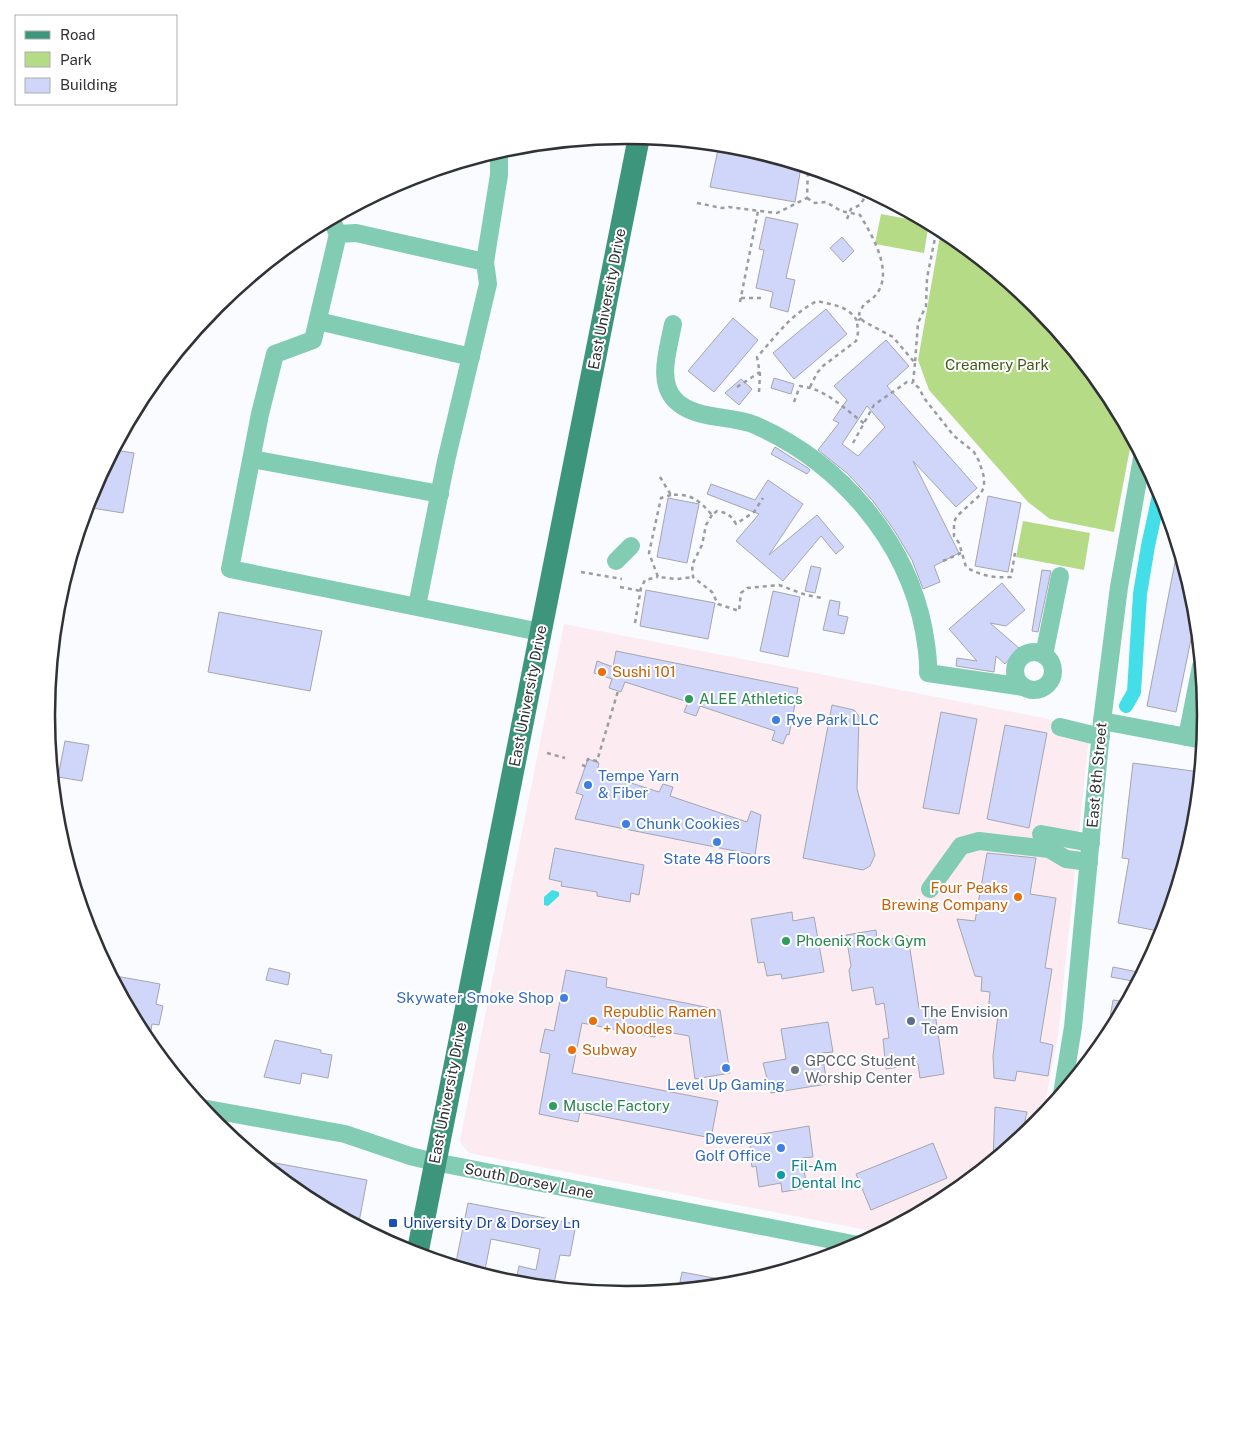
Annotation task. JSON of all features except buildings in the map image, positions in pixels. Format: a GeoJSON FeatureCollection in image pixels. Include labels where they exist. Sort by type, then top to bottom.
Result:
{"type":"FeatureCollection","features":[{"type":"Feature","properties":{"kind":"main road","name":"East University Drive"},"geometry":{"type":"LineString","coordinates":[[418,1247],[637,145]]}},
{"type":"Feature","properties":{"kind":"street"},"geometry":{"type":"LineString","coordinates":[[417,606],[440,494],[488,284],[485,262],[499,159]]}},
{"type":"Feature","properties":{"kind":"street"},"geometry":{"type":"LineString","coordinates":[[485,262],[335,227],[313,340],[275,354],[230,569],[540,632]]}},
{"type":"Feature","properties":{"kind":"street"},"geometry":{"type":"LineString","coordinates":[[318,321],[471,357]]}},
{"type":"Feature","properties":{"kind":"street"},"geometry":{"type":"LineString","coordinates":[[673,324],[665,371],[666,382],[676,402],[701,413],[753,424],[807,453],[852,492],[887,538],[905,571],[919,606],[929,661],[928,673],[1035,690],[1041,688],[1050,680],[1051,663],[1044,656],[1029,653],[1019,660],[1015,672],[1016,678],[1024,687]]}},
{"type":"Feature","properties":{"kind":"street"},"geometry":{"type":"LineString","coordinates":[[252,459],[440,494]]}},
{"type":"Feature","properties":{"kind":"street","name":"East 8th Street"},"geometry":{"type":"LineString","coordinates":[[1064,1081],[1073,1027],[1102,729],[1119,587],[1140,468]]}},
{"type":"Feature","properties":{"kind":"street"},"geometry":{"type":"LineString","coordinates":[[616,561],[631,546]]}},
{"type":"Feature","properties":{"kind":"street"},"geometry":{"type":"LineString","coordinates":[[1044,656],[1060,576]]}},
{"type":"Feature","properties":{"kind":"street"},"geometry":{"type":"LineString","coordinates":[[1060,727],[1102,729],[1195,739],[1197,715]]}},
{"type":"Feature","properties":{"kind":"street"},"geometry":{"type":"LineString","coordinates":[[1042,834],[1091,843]]}},
{"type":"Feature","properties":{"kind":"street"},"geometry":{"type":"LineString","coordinates":[[930,890],[961,846],[979,841],[1049,849],[1066,859],[1090,862]]}},
{"type":"Feature","properties":{"kind":"street","name":"South Dorsey Lane"},"geometry":{"type":"LineString","coordinates":[[214,1110],[345,1134],[410,1156],[435,1162],[844,1243]]}},
{"type":"Feature","properties":{"kind":"path"},"geometry":{"type":"LineString","coordinates":[[807,198],[808,174]]}},
{"type":"Feature","properties":{"kind":"path"},"geometry":{"type":"LineString","coordinates":[[847,219],[851,209],[860,206],[866,197]]}},
{"type":"Feature","properties":{"kind":"path"},"geometry":{"type":"LineString","coordinates":[[697,203],[722,208],[777,213],[807,198]]}},
{"type":"Feature","properties":{"kind":"path"},"geometry":{"type":"LineString","coordinates":[[807,198],[815,203],[826,202],[841,211],[860,215],[872,234],[875,246],[881,252],[883,264],[882,284],[874,299],[864,304],[859,314],[863,321],[893,337],[915,363]]}},
{"type":"Feature","properties":{"kind":"path"},"geometry":{"type":"LineString","coordinates":[[740,302],[758,210]]}},
{"type":"Feature","properties":{"kind":"path"},"geometry":{"type":"LineString","coordinates":[[913,383],[918,324],[926,306],[927,278],[935,236]]}},
{"type":"Feature","properties":{"kind":"path"},"geometry":{"type":"LineString","coordinates":[[741,298],[761,298]]}},
{"type":"Feature","properties":{"kind":"path"},"geometry":{"type":"LineString","coordinates":[[759,392],[760,372],[757,356],[778,330],[802,309],[818,301],[845,308],[853,314],[857,321],[858,333],[856,341],[823,366],[810,387]]}},
{"type":"Feature","properties":{"kind":"path"},"geometry":{"type":"LineString","coordinates":[[857,321],[862,318]]}},
{"type":"Feature","properties":{"kind":"path"},"geometry":{"type":"LineString","coordinates":[[737,387],[760,372]]}},
{"type":"Feature","properties":{"kind":"path"},"geometry":{"type":"LineString","coordinates":[[853,443],[874,405],[907,382],[913,383],[919,388],[924,398],[954,436],[974,452],[984,477],[984,487],[980,495],[957,516],[954,522],[954,536],[959,543],[966,568],[994,578],[1011,578],[1015,553]]}},
{"type":"Feature","properties":{"kind":"path"},"geometry":{"type":"LineString","coordinates":[[794,402],[800,386],[810,387],[829,395],[865,424]]}},
{"type":"Feature","properties":{"kind":"path"},"geometry":{"type":"LineString","coordinates":[[660,477],[671,495]]}},
{"type":"Feature","properties":{"kind":"path"},"geometry":{"type":"LineString","coordinates":[[658,577],[649,553],[661,498],[682,494],[698,498],[712,515]]}},
{"type":"Feature","properties":{"kind":"path"},"geometry":{"type":"LineString","coordinates":[[693,577],[692,565],[702,546],[706,525],[712,515],[717,511],[725,512],[732,516],[736,524],[754,512],[763,498]]}},
{"type":"Feature","properties":{"kind":"path"},"geometry":{"type":"LineString","coordinates":[[943,561],[961,553]]}},
{"type":"Feature","properties":{"kind":"path"},"geometry":{"type":"LineString","coordinates":[[581,572],[622,579]]}},
{"type":"Feature","properties":{"kind":"path"},"geometry":{"type":"LineString","coordinates":[[635,623],[641,591],[646,580],[658,577],[677,579],[693,577],[712,592],[718,604],[738,611],[741,592],[747,588],[779,585],[806,595],[822,598]]}},
{"type":"Feature","properties":{"kind":"path"},"geometry":{"type":"LineString","coordinates":[[620,587],[641,591]]}},
{"type":"Feature","properties":{"kind":"path"},"geometry":{"type":"LineString","coordinates":[[582,765],[585,766],[588,759],[598,761],[618,691]]}},
{"type":"Feature","properties":{"kind":"path"},"geometry":{"type":"LineString","coordinates":[[546,753],[565,758]]}},
{"type":"Feature","properties":{"kind":"shaded area"},"geometry":{"type":"Polygon","coordinates":[[[564,624],[1090,727],[1058,1036],[1045,1103],[1030,1119],[974,1169],[943,1190],[872,1231],[469,1153],[460,1140],[564,624]]]}},
{"type":"Feature","properties":{"kind":"green space"},"geometry":{"type":"Polygon","coordinates":[[[881,214],[909,219],[928,231],[924,253],[875,244],[881,214]]]}},
{"type":"Feature","properties":{"kind":"green space","name":"Creamery Park"},"geometry":{"type":"Polygon","coordinates":[[[939,239],[974,262],[1030,312],[1079,368],[1121,430],[1130,448],[1114,532],[1050,519],[1028,502],[929,390],[918,360],[939,239]]]}},
{"type":"Feature","properties":{"kind":"green space"},"geometry":{"type":"Polygon","coordinates":[[[1023,521],[1090,533],[1084,570],[1016,557],[1023,521]]]}},
{"type":"Feature","properties":{"kind":"water"},"geometry":{"type":"Polygon","coordinates":[[[552,890],[559,892],[559,896],[548,906],[544,905],[544,897],[552,890]]]}},
{"type":"Feature","properties":{"kind":"waterway"},"geometry":{"type":"LineString","coordinates":[[1126,706],[1134,692],[1140,594],[1157,505]]}},
{"type":"Feature","properties":{"kind":"place","name":"Sushi 101"},"geometry":{"type":"Point","coordinates":[602,672]}},
{"type":"Feature","properties":{"kind":"place","name":"ALEE Athletics"},"geometry":{"type":"Point","coordinates":[689,699]}},
{"type":"Feature","properties":{"kind":"place","name":"Rye Park LLC"},"geometry":{"type":"Point","coordinates":[776,720]}},
{"type":"Feature","properties":{"kind":"place","name":"Tempe Yarn & Fiber"},"geometry":{"type":"Point","coordinates":[588,785]}},
{"type":"Feature","properties":{"kind":"place","name":"Chunk Cookies"},"geometry":{"type":"Point","coordinates":[626,824]}},
{"type":"Feature","properties":{"kind":"place","name":"State 48 Floors"},"geometry":{"type":"Point","coordinates":[717,842]}},
{"type":"Feature","properties":{"kind":"place","name":"Four Peaks Brewing Company"},"geometry":{"type":"Point","coordinates":[1018,897]}},
{"type":"Feature","properties":{"kind":"place","name":"Phoenix Rock Gym"},"geometry":{"type":"Point","coordinates":[786,941]}},
{"type":"Feature","properties":{"kind":"place","name":"Skywater Smoke Shop"},"geometry":{"type":"Point","coordinates":[564,998]}},
{"type":"Feature","properties":{"kind":"place","name":"Republic Ramen + Noodles"},"geometry":{"type":"Point","coordinates":[593,1021]}},
{"type":"Feature","properties":{"kind":"place","name":"The Envision Team"},"geometry":{"type":"Point","coordinates":[911,1021]}},
{"type":"Feature","properties":{"kind":"place","name":"Subway"},"geometry":{"type":"Point","coordinates":[572,1050]}},
{"type":"Feature","properties":{"kind":"place","name":"Level Up Gaming"},"geometry":{"type":"Point","coordinates":[726,1068]}},
{"type":"Feature","properties":{"kind":"place","name":"GPCCC Student Worship Center"},"geometry":{"type":"Point","coordinates":[795,1070]}},
{"type":"Feature","properties":{"kind":"place","name":"Muscle Factory"},"geometry":{"type":"Point","coordinates":[553,1106]}},
{"type":"Feature","properties":{"kind":"place","name":"Devereux Golf Office"},"geometry":{"type":"Point","coordinates":[781,1148]}},
{"type":"Feature","properties":{"kind":"place","name":"Fil-Am Dental Inc"},"geometry":{"type":"Point","coordinates":[781,1175]}},
{"type":"Feature","properties":{"kind":"place","name":"University Dr & Dorsey Ln"},"geometry":{"type":"Point","coordinates":[393,1223]}}]}
